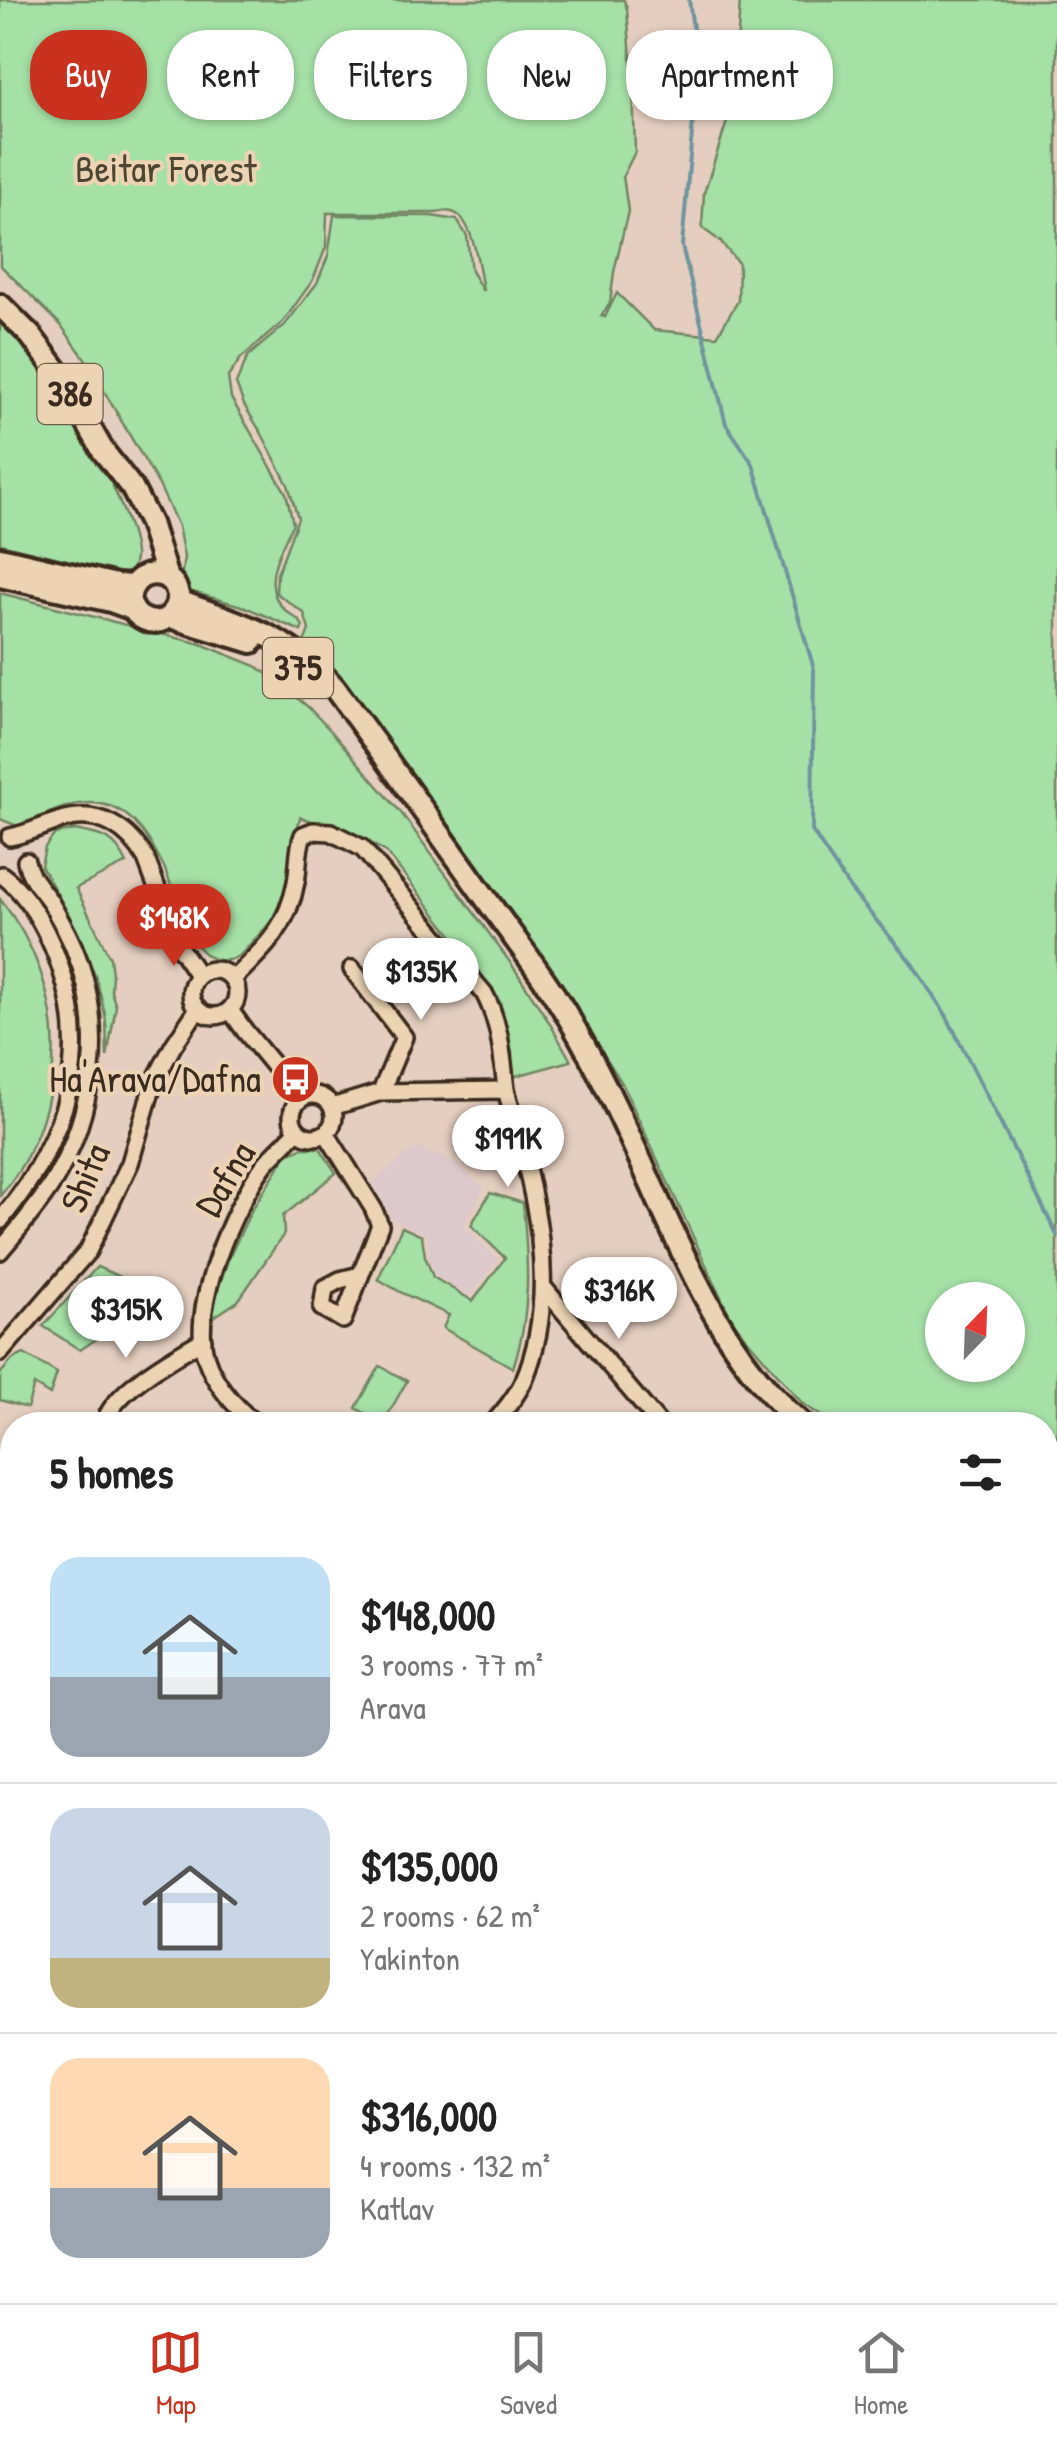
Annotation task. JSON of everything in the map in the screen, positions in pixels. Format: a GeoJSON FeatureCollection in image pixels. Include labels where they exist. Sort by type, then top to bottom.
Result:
{"type":"FeatureCollection","features":[{"type":"Feature","properties":{"kind":"main road","name":"386"},"geometry":{"type":"LineString","coordinates":[[0,306],[32,336],[58,372],[103,451],[132,488],[150,523],[149,580]]}},
{"type":"Feature","properties":{"kind":"main road"},"geometry":{"type":"LineString","coordinates":[[0,558],[116,585],[149,580],[176,588],[174,608]]}},
{"type":"Feature","properties":{"kind":"main road","name":"375"},"geometry":{"type":"LineString","coordinates":[[0,576],[111,601],[151,622],[163,620],[174,608],[268,634],[308,660],[334,687],[574,1026],[699,1289],[733,1348],[789,1412]]}},
{"type":"Feature","properties":{"kind":"main road"},"geometry":{"type":"LineString","coordinates":[[132,609],[130,598],[149,580]]}},
{"type":"Feature","properties":{"kind":"street"},"geometry":{"type":"LineString","coordinates":[[5,836],[88,816],[116,826],[146,859],[179,946],[198,975]]}},
{"type":"Feature","properties":{"kind":"street"},"geometry":{"type":"LineString","coordinates":[[1,875],[18,872],[44,827]]}},
{"type":"Feature","properties":{"kind":"street"},"geometry":{"type":"LineString","coordinates":[[233,979],[282,926],[290,908],[304,835],[331,832],[362,848],[484,993],[500,1034],[506,1090],[527,1166],[544,1288],[536,1344],[523,1382],[503,1412]]}},
{"type":"Feature","properties":{"kind":"street"},"geometry":{"type":"LineString","coordinates":[[0,1251],[45,1195],[82,1122],[93,1042],[80,964],[64,927],[28,872],[21,842],[5,836]]}},
{"type":"Feature","properties":{"kind":"street"},"geometry":{"type":"LineString","coordinates":[[0,1221],[36,1172],[63,1116],[73,1042],[70,1001],[56,954],[27,901],[1,875]]}},
{"type":"Feature","properties":{"kind":"street"},"geometry":{"type":"LineString","coordinates":[[213,969],[233,979],[237,998],[230,1010],[210,1016],[198,1010],[190,996],[198,975],[213,969]]}},
{"type":"Feature","properties":{"kind":"street"},"geometry":{"type":"LineString","coordinates":[[352,969],[404,1037],[381,1092]]}},
{"type":"Feature","properties":{"kind":"street","name":"Shita"},"geometry":{"type":"LineString","coordinates":[[0,1353],[88,1252],[130,1163],[152,1084],[172,1046],[198,1010]]}},
{"type":"Feature","properties":{"kind":"street"},"geometry":{"type":"LineString","coordinates":[[230,1010],[301,1098]]}},
{"type":"Feature","properties":{"kind":"street"},"geometry":{"type":"LineString","coordinates":[[332,1107],[381,1092],[506,1090]]}},
{"type":"Feature","properties":{"kind":"street"},"geometry":{"type":"LineString","coordinates":[[322,1097],[332,1107],[334,1121],[320,1136],[308,1137],[298,1131],[292,1120],[293,1108],[301,1098],[322,1097]]}},
{"type":"Feature","properties":{"kind":"street","name":"Dafna"},"geometry":{"type":"LineString","coordinates":[[241,1412],[220,1386],[205,1358],[201,1324],[207,1288],[221,1248],[264,1165],[298,1131]]}},
{"type":"Feature","properties":{"kind":"street"},"geometry":{"type":"LineString","coordinates":[[326,1133],[374,1208],[380,1225],[360,1276]]}},
{"type":"Feature","properties":{"kind":"street"},"geometry":{"type":"LineString","coordinates":[[544,1288],[649,1412]]}},
{"type":"Feature","properties":{"kind":"street"},"geometry":{"type":"LineString","coordinates":[[108,1412],[148,1372],[202,1340]]}},
{"type":"Feature","properties":{"kind":"shaded area"},"geometry":{"type":"Polygon","coordinates":[[[416,1147],[456,1164],[484,1188],[464,1226],[498,1260],[470,1297],[435,1275],[428,1256],[428,1235],[392,1220],[373,1182],[416,1147]]]}},
{"type":"Feature","properties":{"kind":"green space","name":"Beitar Forest"},"geometry":{"type":"Polygon","coordinates":[[[0,0],[624,0],[629,30],[626,120],[634,120],[635,152],[623,176],[628,211],[610,303],[601,316],[605,317],[617,293],[654,330],[717,336],[738,301],[739,264],[720,241],[702,228],[704,193],[728,120],[833,120],[833,30],[738,30],[740,0],[1057,0],[1057,1412],[815,1412],[803,1404],[732,1321],[622,1083],[532,941],[365,720],[301,650],[309,630],[304,613],[276,593],[277,574],[298,518],[288,485],[236,384],[248,356],[285,325],[317,283],[328,256],[334,215],[457,220],[467,236],[471,271],[483,291],[475,250],[464,221],[449,211],[327,213],[326,247],[313,280],[283,322],[241,358],[228,377],[231,398],[286,493],[293,523],[275,567],[273,589],[284,609],[303,626],[301,631],[245,607],[189,591],[181,579],[184,557],[178,526],[159,485],[86,360],[60,324],[0,265],[0,0]]]}},
{"type":"Feature","properties":{"kind":"green space"},"geometry":{"type":"Polygon","coordinates":[[[0,317],[61,392],[102,463],[129,528],[135,556],[129,575],[0,544],[0,317]]]}},
{"type":"Feature","properties":{"kind":"green space"},"geometry":{"type":"Polygon","coordinates":[[[0,593],[201,644],[256,666],[276,680],[331,731],[402,814],[512,965],[571,1061],[512,1077],[512,1053],[500,1002],[386,852],[359,837],[300,817],[286,884],[271,921],[240,955],[218,960],[197,946],[182,919],[158,855],[142,831],[121,811],[87,803],[17,826],[0,819],[0,593]]]}},
{"type":"Feature","properties":{"kind":"green space"},"geometry":{"type":"Polygon","coordinates":[[[75,830],[106,838],[127,863],[76,888],[110,958],[111,991],[116,1006],[107,1057],[105,1016],[94,972],[70,917],[41,866],[45,847],[55,834],[75,830]]]}},
{"type":"Feature","properties":{"kind":"green space"},"geometry":{"type":"Polygon","coordinates":[[[0,899],[23,933],[40,970],[50,1008],[54,1048],[51,1087],[41,1125],[24,1162],[0,1196],[0,899]]]}},
{"type":"Feature","properties":{"kind":"green space"},"geometry":{"type":"Polygon","coordinates":[[[302,1148],[320,1148],[336,1173],[283,1216],[284,1234],[238,1301],[211,1319],[228,1260],[251,1211],[287,1154],[302,1148]]]}},
{"type":"Feature","properties":{"kind":"green space"},"geometry":{"type":"Polygon","coordinates":[[[490,1193],[523,1203],[526,1306],[513,1368],[443,1328],[449,1315],[378,1279],[402,1227],[422,1236],[433,1277],[473,1301],[505,1258],[471,1225],[490,1193]]]}},
{"type":"Feature","properties":{"kind":"green space"},"geometry":{"type":"Polygon","coordinates":[[[97,1267],[133,1282],[104,1334],[80,1350],[43,1326],[97,1267]]]}},
{"type":"Feature","properties":{"kind":"green space"},"geometry":{"type":"Polygon","coordinates":[[[24,1354],[57,1373],[50,1395],[34,1385],[27,1408],[0,1400],[0,1374],[13,1359],[24,1354]]]}},
{"type":"Feature","properties":{"kind":"green space"},"geometry":{"type":"Polygon","coordinates":[[[380,1366],[407,1381],[389,1412],[363,1412],[356,1408],[380,1366]]]}},
{"type":"Feature","properties":{"kind":"waterway"},"geometry":{"type":"LineString","coordinates":[[689,0],[698,65],[682,246],[726,424],[753,464],[814,669],[812,831],[851,890],[911,962],[946,1015],[1057,1235]]}},
{"type":"Feature","properties":{"kind":"place","name":"Ha'Arava/Dafna"},"geometry":{"type":"Point","coordinates":[296,1079]}}]}
